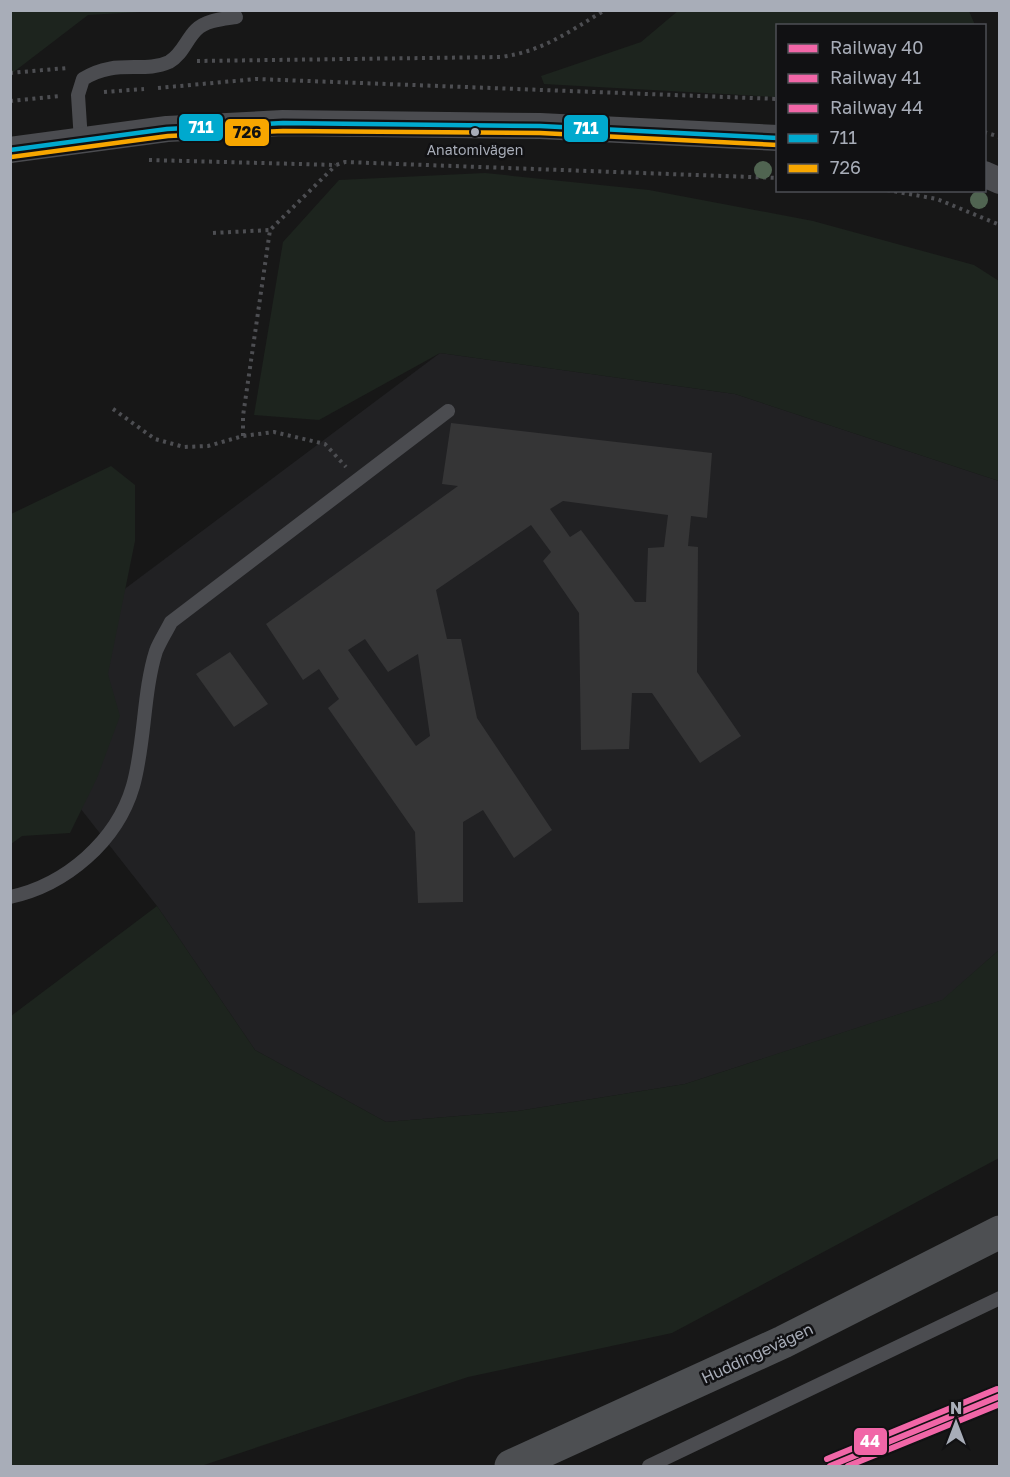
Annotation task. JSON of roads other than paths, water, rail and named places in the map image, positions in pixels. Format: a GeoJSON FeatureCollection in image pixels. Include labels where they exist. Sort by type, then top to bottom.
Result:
{"type":"FeatureCollection","features":[{"type":"Feature","properties":{"kind":"main road","name":"Huddingevägen"},"geometry":{"type":"LineString","coordinates":[[511,1467],[783,1342],[999,1232]]}},
{"type":"Feature","properties":{"kind":"street"},"geometry":{"type":"LineString","coordinates":[[10,150],[167,129],[283,123],[540,126],[705,132],[776,138]]}},
{"type":"Feature","properties":{"kind":"lane"},"geometry":{"type":"LineString","coordinates":[[81,141],[78,95],[83,79],[98,69],[121,65],[160,65],[171,61],[197,29],[208,22],[236,16]]}},
{"type":"Feature","properties":{"kind":"lane"},"geometry":{"type":"LineString","coordinates":[[10,897],[55,880],[80,864],[115,825],[133,786],[156,651],[171,622],[448,411]]}},
{"type":"Feature","properties":{"kind":"lane"},"geometry":{"type":"LineString","coordinates":[[649,1467],[999,1298]]}},
{"type":"Feature","properties":{"kind":"rail line","name":"44"},"geometry":{"type":"LineString","coordinates":[[827,1459],[997,1389]]}},
{"type":"Feature","properties":{"kind":"rail line","name":"40"},"geometry":{"type":"LineString","coordinates":[[830,1466],[1000,1396]]}},
{"type":"Feature","properties":{"kind":"rail line","name":"41"},"geometry":{"type":"LineString","coordinates":[[848,1466],[1000,1404]]}},
{"type":"Feature","properties":{"kind":"place","name":"Anatomivägen"},"geometry":{"type":"Point","coordinates":[475,132]}}]}
